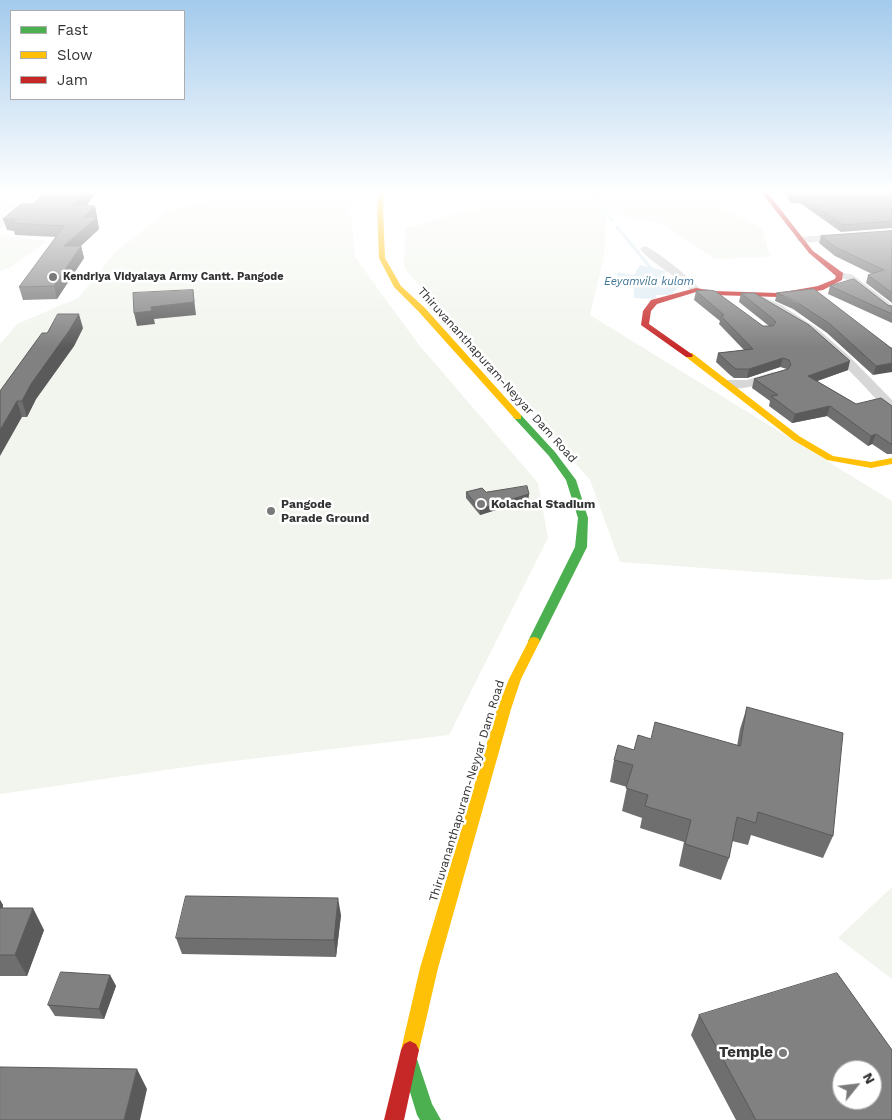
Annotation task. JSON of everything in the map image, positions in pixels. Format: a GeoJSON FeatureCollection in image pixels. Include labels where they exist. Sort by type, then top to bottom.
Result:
{"type":"FeatureCollection","features":[{"type":"Feature","properties":{"kind":"main road","name":"Thiruvananthapuram-Neyyar Dam Road"},"geometry":{"type":"LineString","coordinates":[[381,244],[382,258],[398,287],[422,310],[552,454],[571,480],[583,518],[580,547],[515,678],[504,710],[429,968],[394,1120]]}},
{"type":"Feature","properties":{"kind":"main road"},"geometry":{"type":"LineString","coordinates":[[805,244],[811,252],[840,275],[838,280],[820,288],[778,295],[714,293],[696,290],[654,302],[647,311],[646,325],[727,384],[796,438],[830,458],[871,465],[892,461]]}},
{"type":"Feature","properties":{"kind":"main road"},"geometry":{"type":"LineString","coordinates":[[408,1057],[424,1108],[431,1120]]}},
{"type":"Feature","properties":{"kind":"street"},"geometry":{"type":"LineString","coordinates":[[645,249],[664,266],[688,281],[696,290]]}},
{"type":"Feature","properties":{"kind":"street"},"geometry":{"type":"LineString","coordinates":[[840,275],[849,277],[892,310]]}},
{"type":"Feature","properties":{"kind":"street"},"geometry":{"type":"LineString","coordinates":[[714,293],[732,304]]}},
{"type":"Feature","properties":{"kind":"street"},"geometry":{"type":"LineString","coordinates":[[752,295],[777,306],[822,335],[851,363],[892,408]]}},
{"type":"Feature","properties":{"kind":"street"},"geometry":{"type":"LineString","coordinates":[[727,384],[748,384],[781,373]]}},
{"type":"Feature","properties":{"kind":"shaded area"},"geometry":{"type":"Polygon","coordinates":[[[0,244],[43,244],[10,268],[0,271],[0,244]]]}},
{"type":"Feature","properties":{"kind":"shaded area","name":"Pangode Parade Ground"},"geometry":{"type":"Polygon","coordinates":[[[125,244],[354,244],[355,257],[419,345],[538,483],[548,538],[449,735],[200,765],[0,794],[0,344],[17,324],[78,298],[116,251],[125,244]]]}},
{"type":"Feature","properties":{"kind":"shaded area"},"geometry":{"type":"Polygon","coordinates":[[[405,244],[605,244],[604,255],[590,315],[892,501],[892,579],[871,580],[620,562],[590,480],[404,268],[405,244]]]}},
{"type":"Feature","properties":{"kind":"shaded area"},"geometry":{"type":"Polygon","coordinates":[[[693,244],[766,244],[770,257],[715,259],[693,244]]]}},
{"type":"Feature","properties":{"kind":"shaded area"},"geometry":{"type":"Polygon","coordinates":[[[892,887],[892,979],[838,938],[892,887]]]}},
{"type":"Feature","properties":{"kind":"water","name":"Eeyamvila kulam"},"geometry":{"type":"Polygon","coordinates":[[[640,265],[666,271],[664,279],[685,282],[670,295],[657,295],[655,299],[634,298],[634,288],[613,284],[618,272],[634,275],[640,265]]]}},
{"type":"Feature","properties":{"kind":"building"},"geometry":{"type":"Polygon","coordinates":[[[51,244],[81,246],[54,286],[19,287],[51,244]]]}},
{"type":"Feature","properties":{"kind":"building"},"geometry":{"type":"Polygon","coordinates":[[[832,244],[892,244],[892,293],[868,275],[884,270],[832,244]]]}},
{"type":"Feature","properties":{"kind":"building"},"geometry":{"type":"Polygon","coordinates":[[[854,279],[889,306],[892,306],[892,314],[830,286],[854,279]]]}},
{"type":"Feature","properties":{"kind":"building"},"geometry":{"type":"Polygon","coordinates":[[[814,289],[892,348],[892,363],[876,366],[830,324],[795,301],[777,293],[814,289]]]}},
{"type":"Feature","properties":{"kind":"building"},"geometry":{"type":"Polygon","coordinates":[[[193,290],[194,302],[151,307],[152,311],[134,313],[133,293],[193,290]]]}},
{"type":"Feature","properties":{"kind":"building"},"geometry":{"type":"Polygon","coordinates":[[[696,291],[715,291],[763,326],[773,326],[776,322],[741,293],[754,293],[809,325],[850,361],[808,376],[856,404],[881,398],[892,406],[892,444],[876,434],[871,436],[830,406],[795,414],[771,396],[778,395],[754,379],[788,369],[791,365],[789,360],[783,358],[749,369],[736,369],[732,366],[718,353],[753,349],[721,316],[724,315],[696,291]]]}},
{"type":"Feature","properties":{"kind":"building"},"geometry":{"type":"Polygon","coordinates":[[[58,314],[79,314],[31,384],[22,401],[17,401],[0,430],[0,391],[42,333],[47,333],[58,314]]]}},
{"type":"Feature","properties":{"kind":"building"},"geometry":{"type":"Polygon","coordinates":[[[527,486],[529,494],[480,509],[466,492],[482,488],[486,492],[527,486]]]}},
{"type":"Feature","properties":{"kind":"building"},"geometry":{"type":"Polygon","coordinates":[[[747,707],[843,733],[833,836],[758,812],[756,823],[737,817],[729,858],[685,844],[691,820],[645,806],[648,795],[626,788],[633,765],[614,760],[618,745],[634,750],[638,735],[651,739],[655,722],[740,746],[747,707]]]}},
{"type":"Feature","properties":{"kind":"building"},"geometry":{"type":"Polygon","coordinates":[[[186,896],[338,898],[334,940],[176,938],[186,896]]]}},
{"type":"Feature","properties":{"kind":"building"},"geometry":{"type":"Polygon","coordinates":[[[0,908],[33,908],[15,955],[0,955],[0,908]]]}},
{"type":"Feature","properties":{"kind":"building"},"geometry":{"type":"Polygon","coordinates":[[[61,972],[110,975],[99,1009],[48,1005],[61,972]]]}},
{"type":"Feature","properties":{"kind":"building","name":"Temple"},"geometry":{"type":"Polygon","coordinates":[[[837,973],[892,1050],[892,1120],[756,1120],[699,1015],[837,973]]]}},
{"type":"Feature","properties":{"kind":"building"},"geometry":{"type":"Polygon","coordinates":[[[0,1067],[137,1069],[124,1120],[0,1120],[0,1067]]]}},
{"type":"Feature","properties":{"kind":"waterway"},"geometry":{"type":"LineString","coordinates":[[631,244],[655,273]]}},
{"type":"Feature","properties":{"kind":"traffic: fast"},"geometry":{"type":"LineString","coordinates":[[518,417],[552,454],[571,480],[583,518],[581,547],[534,641]]}},
{"type":"Feature","properties":{"kind":"traffic: fast"},"geometry":{"type":"LineString","coordinates":[[409,1059],[424,1108],[431,1120]]}},
{"type":"Feature","properties":{"kind":"traffic: slow"},"geometry":{"type":"LineString","coordinates":[[381,244],[382,258],[398,287],[422,310],[518,417]]}},
{"type":"Feature","properties":{"kind":"traffic: slow"},"geometry":{"type":"LineString","coordinates":[[689,355],[796,438],[830,458],[871,465],[892,461]]}},
{"type":"Feature","properties":{"kind":"traffic: slow"},"geometry":{"type":"LineString","coordinates":[[410,1050],[429,968],[504,709],[515,679],[534,641]]}},
{"type":"Feature","properties":{"kind":"traffic: jam"},"geometry":{"type":"LineString","coordinates":[[689,355],[645,325],[647,311],[654,302],[696,290],[714,293],[778,295],[820,288],[838,280],[840,275],[811,252],[805,244]]}},
{"type":"Feature","properties":{"kind":"traffic: jam"},"geometry":{"type":"LineString","coordinates":[[394,1120],[410,1050]]}},
{"type":"Feature","properties":{"kind":"place","name":"Kendriya Vidyalaya Army Cantt. Pangode"},"geometry":{"type":"Point","coordinates":[53,277]}},
{"type":"Feature","properties":{"kind":"place","name":"Kolachal Stadium"},"geometry":{"type":"Point","coordinates":[481,504]}},
{"type":"Feature","properties":{"kind":"place","name":"Pangode Parade Ground"},"geometry":{"type":"Point","coordinates":[271,511]}},
{"type":"Feature","properties":{"kind":"place","name":"Temple"},"geometry":{"type":"Point","coordinates":[783,1053]}}]}
